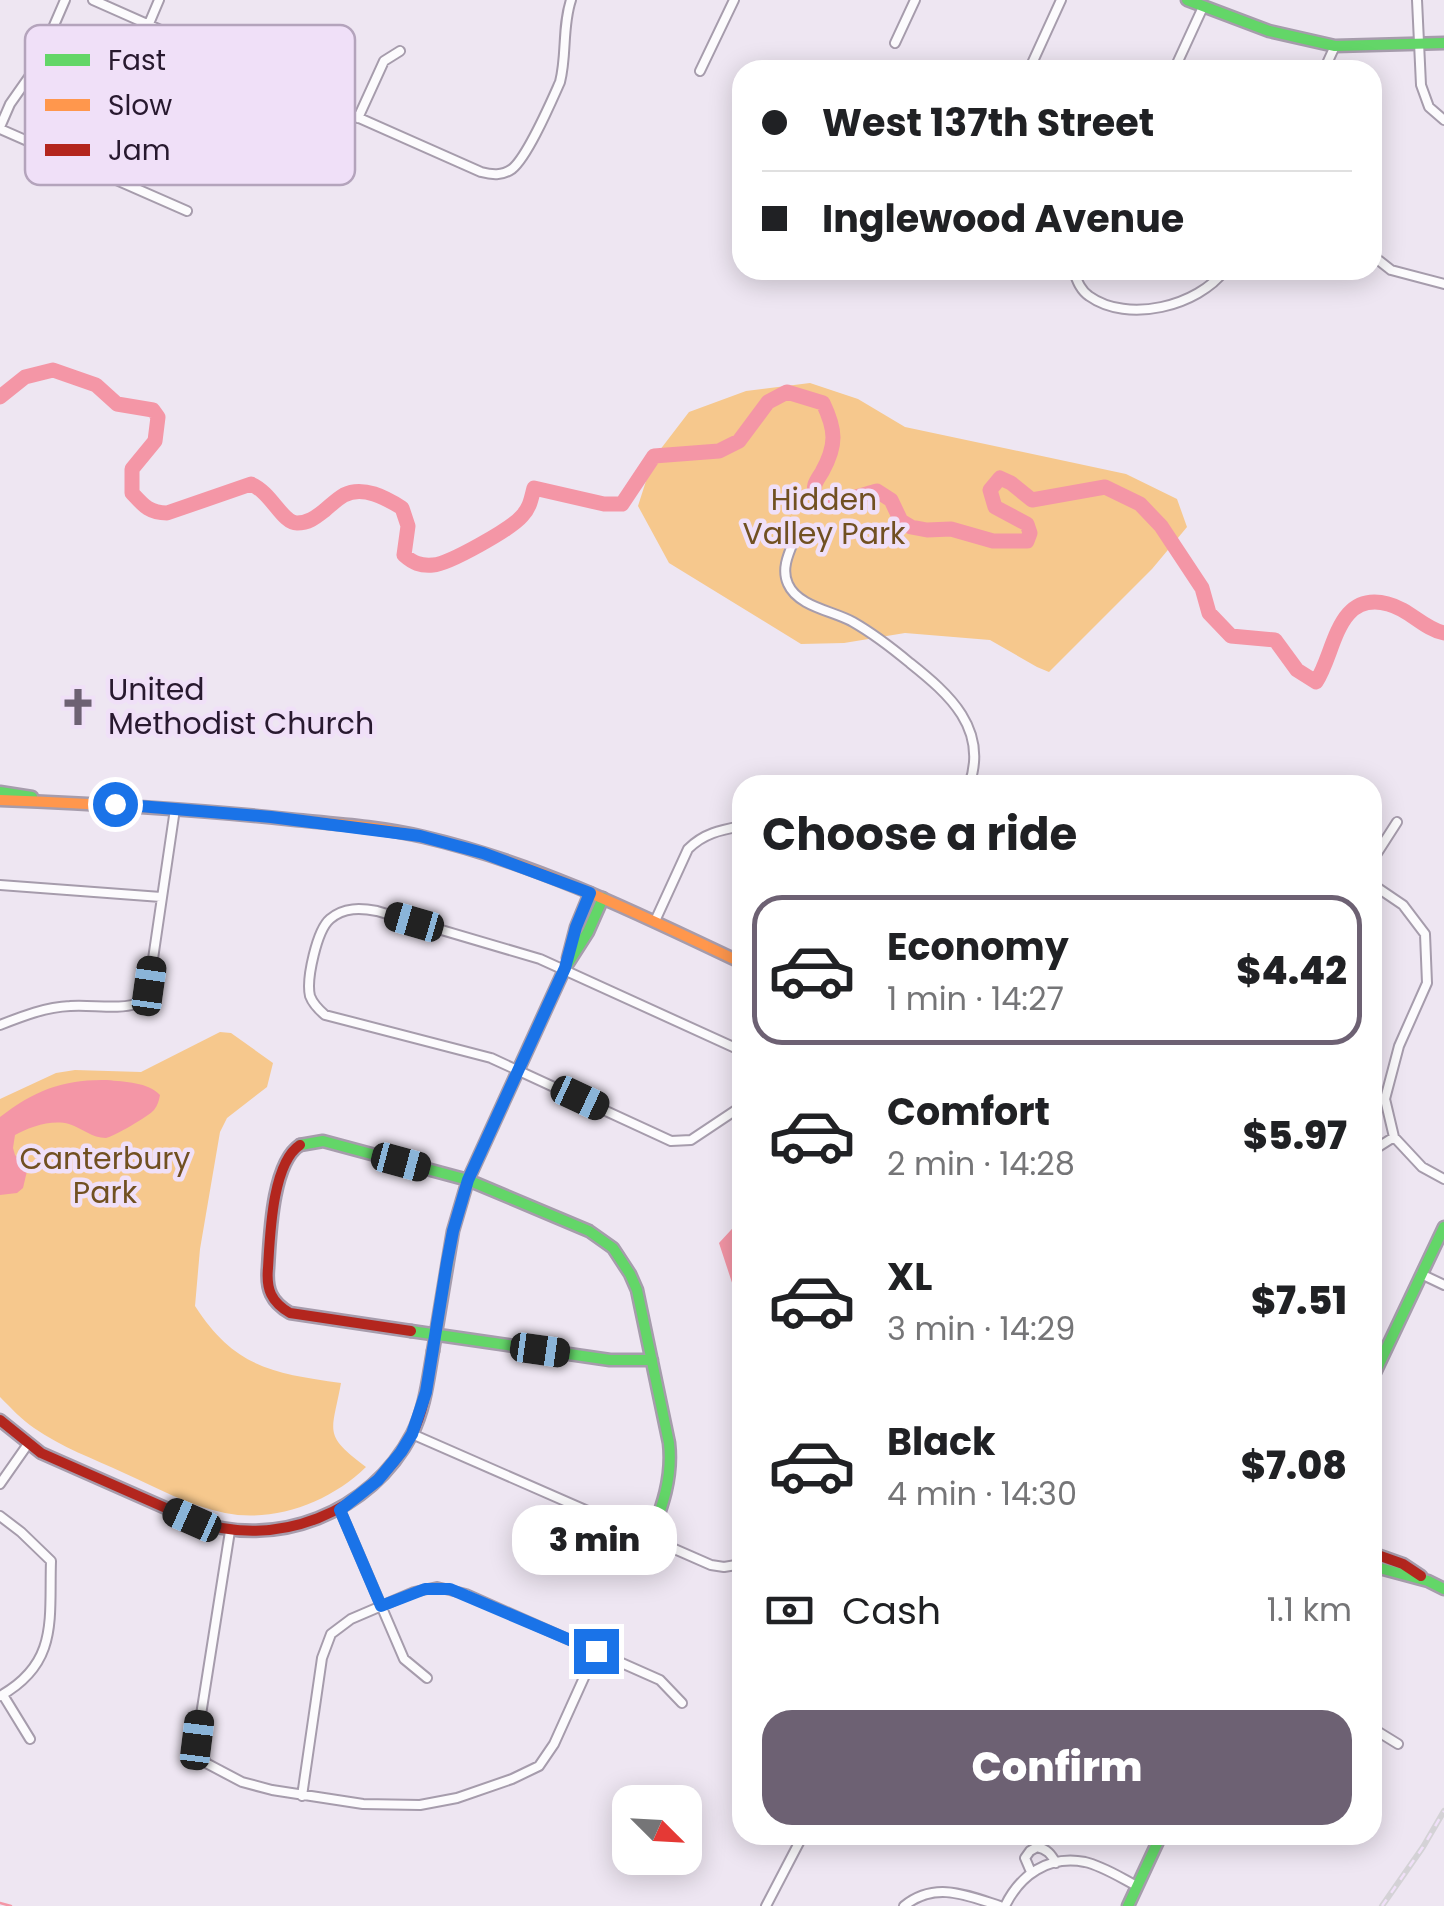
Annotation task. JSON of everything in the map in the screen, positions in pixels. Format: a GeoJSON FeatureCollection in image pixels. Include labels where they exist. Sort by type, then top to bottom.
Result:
{"type":"FeatureCollection","features":[{"type":"Feature","properties":{"kind":"street"},"geometry":{"type":"LineString","coordinates":[[54,25],[65,0]]}},
{"type":"Feature","properties":{"kind":"street"},"geometry":{"type":"LineString","coordinates":[[93,0],[146,25]]}},
{"type":"Feature","properties":{"kind":"street"},"geometry":{"type":"LineString","coordinates":[[148,25],[160,0]]}},
{"type":"Feature","properties":{"kind":"street"},"geometry":{"type":"LineString","coordinates":[[355,117],[481,172],[503,174],[521,160],[560,82],[571,0]]}},
{"type":"Feature","properties":{"kind":"street"},"geometry":{"type":"LineString","coordinates":[[700,72],[734,0]]}},
{"type":"Feature","properties":{"kind":"street"},"geometry":{"type":"LineString","coordinates":[[895,43],[915,0]]}},
{"type":"Feature","properties":{"kind":"street"},"geometry":{"type":"LineString","coordinates":[[1034,60],[1061,0]]}},
{"type":"Feature","properties":{"kind":"street"},"geometry":{"type":"LineString","coordinates":[[1186,0],[1269,30],[1335,46],[1444,43]]}},
{"type":"Feature","properties":{"kind":"street"},"geometry":{"type":"LineString","coordinates":[[1417,0],[1421,85],[1429,107],[1444,120]]}},
{"type":"Feature","properties":{"kind":"street"},"geometry":{"type":"LineString","coordinates":[[1179,60],[1203,7]]}},
{"type":"Feature","properties":{"kind":"street"},"geometry":{"type":"LineString","coordinates":[[1329,60],[1335,46]]}},
{"type":"Feature","properties":{"kind":"street"},"geometry":{"type":"LineString","coordinates":[[358,118],[384,62],[400,51]]}},
{"type":"Feature","properties":{"kind":"street"},"geometry":{"type":"LineString","coordinates":[[25,83],[0,128],[25,139]]}},
{"type":"Feature","properties":{"kind":"street"},"geometry":{"type":"LineString","coordinates":[[128,185],[187,211]]}},
{"type":"Feature","properties":{"kind":"street"},"geometry":{"type":"LineString","coordinates":[[1382,262],[1391,270],[1444,284]]}},
{"type":"Feature","properties":{"kind":"street"},"geometry":{"type":"LineString","coordinates":[[1077,280],[1090,298],[1140,310],[1179,304],[1217,280]]}},
{"type":"Feature","properties":{"kind":"street"},"geometry":{"type":"LineString","coordinates":[[797,533],[785,566],[791,590],[886,644],[952,698],[970,730],[974,754],[971,775]]}},
{"type":"Feature","properties":{"kind":"street"},"geometry":{"type":"LineString","coordinates":[[0,792],[48,800]]}},
{"type":"Feature","properties":{"kind":"street"},"geometry":{"type":"LineString","coordinates":[[0,800],[175,809],[420,836],[483,853],[603,898],[732,957]]}},
{"type":"Feature","properties":{"kind":"street"},"geometry":{"type":"LineString","coordinates":[[0,1024],[55,1008],[126,1006],[141,1001],[149,986],[175,809]]}},
{"type":"Feature","properties":{"kind":"street"},"geometry":{"type":"LineString","coordinates":[[1382,845],[1397,822]]}},
{"type":"Feature","properties":{"kind":"street"},"geometry":{"type":"LineString","coordinates":[[654,921],[688,849],[703,836],[732,829]]}},
{"type":"Feature","properties":{"kind":"street"},"geometry":{"type":"LineString","coordinates":[[0,885],[161,898]]}},
{"type":"Feature","properties":{"kind":"street"},"geometry":{"type":"LineString","coordinates":[[1382,890],[1403,904],[1424,934],[1428,982],[1399,1046],[1384,1099],[1394,1137],[1422,1167],[1444,1180]]}},
{"type":"Feature","properties":{"kind":"street"},"geometry":{"type":"LineString","coordinates":[[565,968],[590,893]]}},
{"type":"Feature","properties":{"kind":"street"},"geometry":{"type":"LineString","coordinates":[[0,1420],[28,1444],[58,1461],[192,1520],[230,1531],[280,1530],[303,1524],[340,1510],[378,1480],[412,1434],[426,1392],[453,1231],[468,1180],[565,968],[588,932],[603,898]]}},
{"type":"Feature","properties":{"kind":"street"},"geometry":{"type":"LineString","coordinates":[[732,1046],[565,968],[364,908],[330,919],[318,939],[310,996],[325,1014],[474,1053],[671,1141],[691,1140],[732,1113]]}},
{"type":"Feature","properties":{"kind":"street"},"geometry":{"type":"LineString","coordinates":[[1382,1145],[1394,1137]]}},
{"type":"Feature","properties":{"kind":"street"},"geometry":{"type":"LineString","coordinates":[[650,1539],[666,1494],[669,1443],[652,1360],[637,1290],[612,1248],[589,1231],[468,1180],[323,1141],[294,1148],[282,1170],[268,1261],[268,1292],[274,1302],[290,1312],[610,1360],[652,1360]]}},
{"type":"Feature","properties":{"kind":"street"},"geometry":{"type":"LineString","coordinates":[[1382,1357],[1444,1226]]}},
{"type":"Feature","properties":{"kind":"street"},"geometry":{"type":"LineString","coordinates":[[1420,1274],[1444,1285]]}},
{"type":"Feature","properties":{"kind":"street"},"geometry":{"type":"LineString","coordinates":[[412,1434],[710,1566],[732,1566]]}},
{"type":"Feature","properties":{"kind":"street"},"geometry":{"type":"LineString","coordinates":[[0,1484],[28,1444]]}},
{"type":"Feature","properties":{"kind":"street"},"geometry":{"type":"LineString","coordinates":[[340,1510],[404,1659],[427,1678]]}},
{"type":"Feature","properties":{"kind":"street"},"geometry":{"type":"LineString","coordinates":[[0,1516],[51,1562],[53,1598],[49,1633],[29,1674],[2,1696],[30,1740]]}},
{"type":"Feature","properties":{"kind":"street"},"geometry":{"type":"LineString","coordinates":[[230,1531],[197,1740],[206,1763],[242,1782],[302,1796],[363,1804],[420,1805],[457,1798],[512,1779],[540,1766],[596,1651]]}},
{"type":"Feature","properties":{"kind":"street"},"geometry":{"type":"LineString","coordinates":[[1382,1557],[1403,1564],[1428,1581]]}},
{"type":"Feature","properties":{"kind":"street"},"geometry":{"type":"LineString","coordinates":[[1382,1569],[1444,1588]]}},
{"type":"Feature","properties":{"kind":"street"},"geometry":{"type":"LineString","coordinates":[[302,1796],[326,1644],[351,1618],[425,1589],[450,1589],[596,1651],[660,1680],[682,1704]]}},
{"type":"Feature","properties":{"kind":"street"},"geometry":{"type":"LineString","coordinates":[[1382,1734],[1398,1744]]}},
{"type":"Feature","properties":{"kind":"street"},"geometry":{"type":"LineString","coordinates":[[766,1906],[797,1845]]}},
{"type":"Feature","properties":{"kind":"street"},"geometry":{"type":"LineString","coordinates":[[1128,1906],[1156,1845]]}},
{"type":"Feature","properties":{"kind":"street"},"geometry":{"type":"LineString","coordinates":[[1031,1872],[1025,1858],[1037,1846],[1051,1854],[1056,1863]]}},
{"type":"Feature","properties":{"kind":"street"},"geometry":{"type":"LineString","coordinates":[[904,1906],[916,1897],[942,1890],[1002,1906],[1031,1872],[1056,1863],[1085,1862],[1137,1886]]}},
{"type":"Feature","properties":{"kind":"green space","name":"Hidden Valley Park"},"geometry":{"type":"Polygon","coordinates":[[[810,383],[858,399],[905,427],[1126,474],[1177,499],[1187,527],[1152,569],[1049,672],[990,640],[905,633],[844,643],[801,644],[669,563],[638,506],[653,459],[689,412],[746,391],[810,383]]]}},
{"type":"Feature","properties":{"kind":"green space","name":"Canterbury Park"},"geometry":{"type":"Polygon","coordinates":[[[220,1032],[231,1033],[273,1063],[267,1087],[227,1118],[220,1132],[200,1249],[195,1306],[225,1343],[258,1364],[275,1371],[341,1383],[333,1423],[336,1439],[366,1467],[319,1500],[263,1515],[225,1513],[173,1496],[55,1441],[30,1425],[0,1397],[0,1099],[56,1073],[141,1072],[220,1032]]]}},
{"type":"Feature","properties":{"kind":"shaded area"},"geometry":{"type":"Polygon","coordinates":[[[107,1080],[149,1087],[160,1095],[156,1106],[151,1113],[106,1138],[55,1122],[15,1135],[15,1155],[27,1171],[23,1188],[17,1193],[0,1195],[0,1117],[51,1088],[107,1080]]]}},
{"type":"Feature","properties":{"kind":"shaded area"},"geometry":{"type":"Polygon","coordinates":[[[732,1229],[732,1283],[719,1243],[732,1229]]]}},
{"type":"Feature","properties":{"kind":"waterway"},"geometry":{"type":"LineString","coordinates":[[0,397],[25,377],[53,370],[96,385],[117,404],[153,410],[158,417],[155,441],[132,469],[132,493],[151,510],[167,513],[251,484],[286,518],[301,523],[344,495],[366,492],[402,508],[408,526],[404,555],[428,565],[465,552],[516,522],[527,510],[534,488],[604,504],[622,504],[654,456],[719,451],[739,441],[768,402],[787,392],[823,403],[830,421],[832,445],[814,488],[815,495],[838,500],[877,491],[891,500],[901,521],[911,527],[951,529],[993,541],[1027,541],[1027,524],[995,507],[990,490],[1000,478],[1032,500],[1105,487],[1140,504],[1161,526],[1202,588],[1209,613],[1231,636],[1275,640],[1297,670],[1316,682],[1340,627],[1357,606],[1371,602],[1388,604],[1444,633]]}},
{"type":"Feature","properties":{"kind":"waterway"},"geometry":{"type":"LineString","coordinates":[[0,1903],[11,1906]]}},
{"type":"Feature","properties":{"kind":"railway"},"geometry":{"type":"LineString","coordinates":[[1382,1906],[1444,1811]]}},
{"type":"Feature","properties":{"kind":"traffic: fast"},"geometry":{"type":"LineString","coordinates":[[1187,0],[1269,31],[1335,46],[1444,43]]}},
{"type":"Feature","properties":{"kind":"traffic: fast"},"geometry":{"type":"LineString","coordinates":[[0,792],[32,797]]}},
{"type":"Feature","properties":{"kind":"traffic: fast"},"geometry":{"type":"LineString","coordinates":[[568,958],[590,893]]}},
{"type":"Feature","properties":{"kind":"traffic: fast"},"geometry":{"type":"LineString","coordinates":[[433,1351],[453,1231],[468,1180],[565,968],[588,932],[603,898]]}},
{"type":"Feature","properties":{"kind":"traffic: fast"},"geometry":{"type":"LineString","coordinates":[[300,1145],[323,1141],[468,1180],[589,1231],[613,1248],[637,1290],[669,1443],[668,1480],[650,1539]]}},
{"type":"Feature","properties":{"kind":"traffic: fast"},"geometry":{"type":"LineString","coordinates":[[1382,1358],[1444,1227]]}},
{"type":"Feature","properties":{"kind":"traffic: fast"},"geometry":{"type":"LineString","coordinates":[[411,1331],[610,1360],[652,1360]]}},
{"type":"Feature","properties":{"kind":"traffic: fast"},"geometry":{"type":"LineString","coordinates":[[1382,1569],[1444,1589]]}},
{"type":"Feature","properties":{"kind":"traffic: fast"},"geometry":{"type":"LineString","coordinates":[[1128,1906],[1156,1845]]}},
{"type":"Feature","properties":{"kind":"traffic: slow"},"geometry":{"type":"LineString","coordinates":[[0,800],[222,813],[360,826],[424,837],[547,875],[732,958]]}},
{"type":"Feature","properties":{"kind":"traffic: jam"},"geometry":{"type":"LineString","coordinates":[[300,1145],[283,1167],[274,1201],[268,1276],[274,1299],[290,1313],[411,1331]]}},
{"type":"Feature","properties":{"kind":"traffic: jam"},"geometry":{"type":"LineString","coordinates":[[0,1420],[41,1453],[193,1520],[256,1531],[288,1527],[346,1504],[394,1462],[420,1414],[433,1351]]}},
{"type":"Feature","properties":{"kind":"traffic: jam"},"geometry":{"type":"LineString","coordinates":[[1382,1557],[1421,1576]]}},
{"type":"Feature","properties":{"kind":"place","name":"United Methodist Church"},"geometry":{"type":"Point","coordinates":[78,707]}},
{"type":"Feature","properties":{"kind":"route"},"geometry":{"type":"LineString","coordinates":[[115,804],[271,817],[420,836],[483,853],[590,893],[565,968],[468,1180],[453,1231],[426,1392],[412,1434],[378,1480],[340,1510],[381,1606],[425,1589],[450,1589],[596,1651]]}}]}
